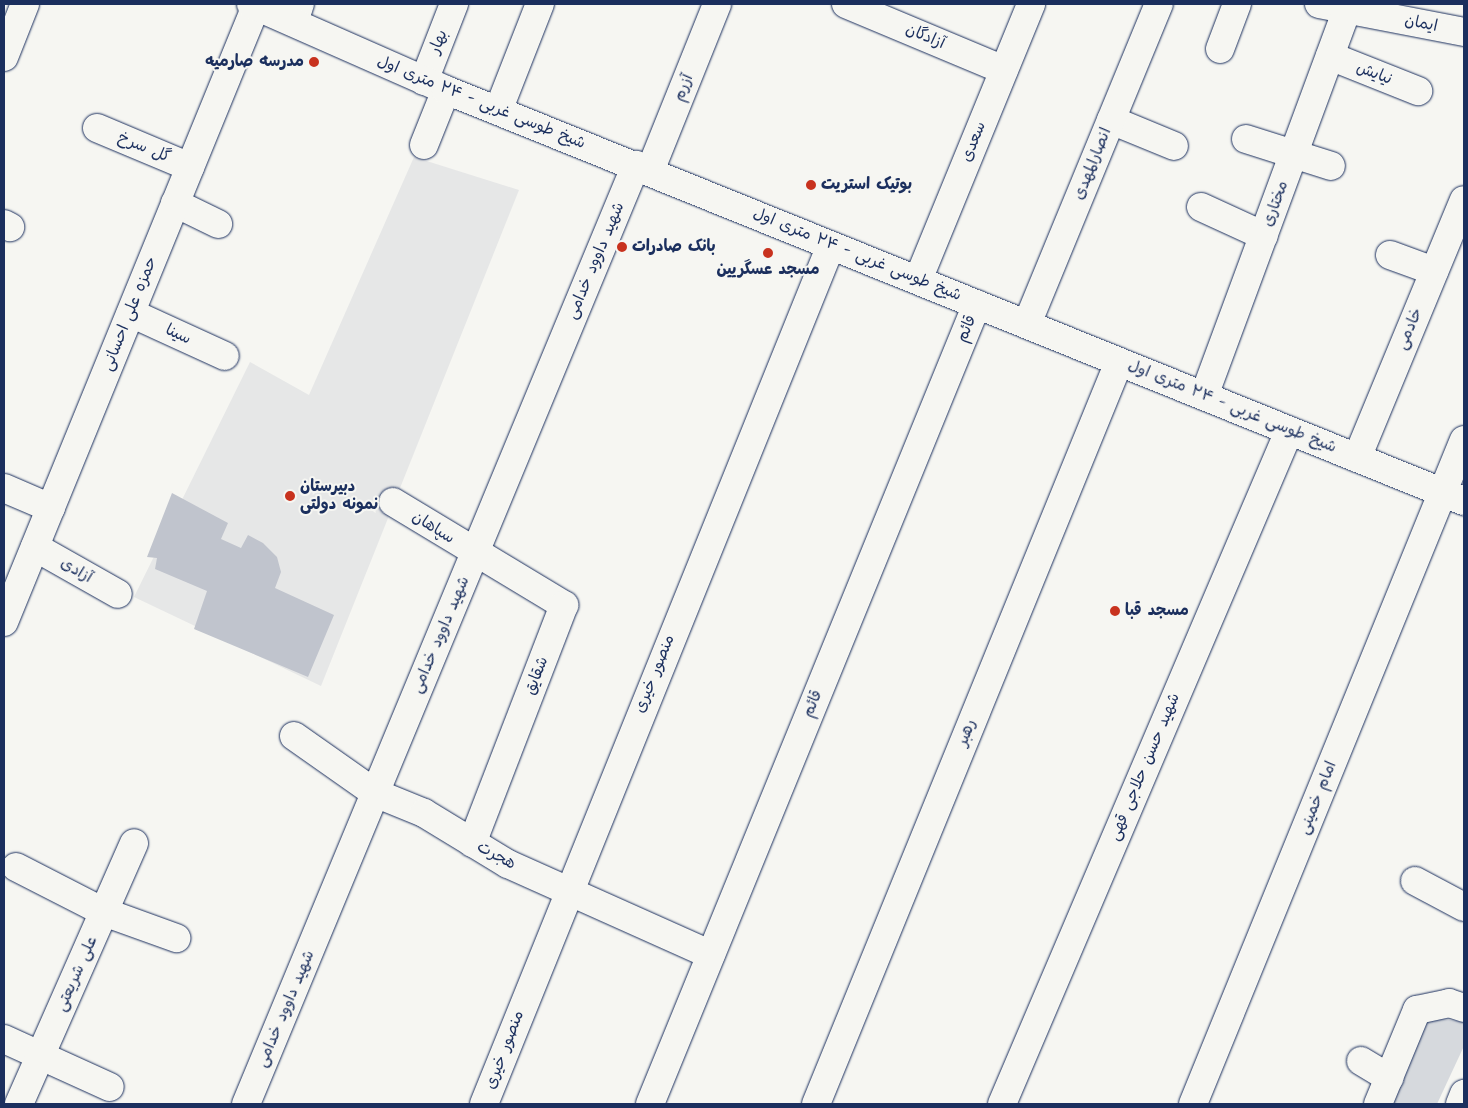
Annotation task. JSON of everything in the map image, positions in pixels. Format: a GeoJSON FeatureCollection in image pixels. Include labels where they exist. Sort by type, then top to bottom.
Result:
{"type":"FeatureCollection","features":[{"type":"Feature","properties":{"kind":"street"},"geometry":{"type":"LineString","coordinates":[[4,57],[25,4]]}},
{"type":"Feature","properties":{"kind":"street","name":"بهار"},"geometry":{"type":"LineString","coordinates":[[424,145],[435,85],[454,4]]}},
{"type":"Feature","properties":{"kind":"street"},"geometry":{"type":"LineString","coordinates":[[498,111],[540,4]]}},
{"type":"Feature","properties":{"kind":"street","name":"آزرم"},"geometry":{"type":"LineString","coordinates":[[643,168],[717,4]]}},
{"type":"Feature","properties":{"kind":"street","name":"سعدی"},"geometry":{"type":"LineString","coordinates":[[918,280],[1031,4]]}},
{"type":"Feature","properties":{"kind":"street","name":"انصارالمهدی"},"geometry":{"type":"LineString","coordinates":[[1027,324],[1159,4]]}},
{"type":"Feature","properties":{"kind":"street"},"geometry":{"type":"LineString","coordinates":[[1220,49],[1236,4]]}},
{"type":"Feature","properties":{"kind":"street","name":"ایمان"},"geometry":{"type":"LineString","coordinates":[[1319,4],[1464,32]]}},
{"type":"Feature","properties":{"kind":"street","name":"شیخ طوسی غربی - ۲۴ متری اول"},"geometry":{"type":"LineString","coordinates":[[254,5],[297,13],[435,85],[1453,496]]}},
{"type":"Feature","properties":{"kind":"street","name":"حمزه علی احسانی"},"geometry":{"type":"LineString","coordinates":[[4,622],[190,167],[254,5]]}},
{"type":"Feature","properties":{"kind":"street","name":"آزادگان"},"geometry":{"type":"LineString","coordinates":[[863,7],[1004,70]]}},
{"type":"Feature","properties":{"kind":"street","name":"مختاری"},"geometry":{"type":"LineString","coordinates":[[1204,396],[1347,10]]}},
{"type":"Feature","properties":{"kind":"street","name":"نیایش"},"geometry":{"type":"LineString","coordinates":[[1330,56],[1418,91]]}},
{"type":"Feature","properties":{"kind":"street"},"geometry":{"type":"LineString","coordinates":[[1112,120],[1174,146]]}},
{"type":"Feature","properties":{"kind":"street","name":"گل سرخ"},"geometry":{"type":"LineString","coordinates":[[97,128],[190,167]]}},
{"type":"Feature","properties":{"kind":"street"},"geometry":{"type":"LineString","coordinates":[[1246,139],[1331,166]]}},
{"type":"Feature","properties":{"kind":"street","name":"شهید داوود خدامی"},"geometry":{"type":"LineString","coordinates":[[246,1104],[474,554],[643,168]]}},
{"type":"Feature","properties":{"kind":"street","name":"خادمی"},"geometry":{"type":"LineString","coordinates":[[1357,458],[1464,200]]}},
{"type":"Feature","properties":{"kind":"street"},"geometry":{"type":"LineString","coordinates":[[175,203],[218,224]]}},
{"type":"Feature","properties":{"kind":"street"},"geometry":{"type":"LineString","coordinates":[[1201,207],[1264,236]]}},
{"type":"Feature","properties":{"kind":"street","name":"منصور خیری"},"geometry":{"type":"LineString","coordinates":[[484,1104],[568,888],[831,245]]}},
{"type":"Feature","properties":{"kind":"street"},"geometry":{"type":"LineString","coordinates":[[1390,255],[1434,271]]}},
{"type":"Feature","properties":{"kind":"street","name":"قائم"},"geometry":{"type":"LineString","coordinates":[[650,1104],[977,304]]}},
{"type":"Feature","properties":{"kind":"street","name":"سینا"},"geometry":{"type":"LineString","coordinates":[[130,313],[225,356]]}},
{"type":"Feature","properties":{"kind":"street","name":"رهبر"},"geometry":{"type":"LineString","coordinates":[[816,1104],[1119,362]]}},
{"type":"Feature","properties":{"kind":"street","name":"شهید حسن حلاجی قهی"},"geometry":{"type":"LineString","coordinates":[[1002,1104],[1289,431]]}},
{"type":"Feature","properties":{"kind":"street","name":"امام خمینی"},"geometry":{"type":"LineString","coordinates":[[1193,1104],[1453,496],[1464,440]]}},
{"type":"Feature","properties":{"kind":"street"},"geometry":{"type":"LineString","coordinates":[[4,488],[51,508]]}},
{"type":"Feature","properties":{"kind":"street","name":"سپاهان"},"geometry":{"type":"LineString","coordinates":[[393,502],[474,554]]}},
{"type":"Feature","properties":{"kind":"street","name":"آزادی"},"geometry":{"type":"LineString","coordinates":[[35,547],[118,594]]}},
{"type":"Feature","properties":{"kind":"street","name":"شقایق"},"geometry":{"type":"LineString","coordinates":[[472,843],[564,605],[474,554]]}},
{"type":"Feature","properties":{"kind":"street","name":"هجرت"},"geometry":{"type":"LineString","coordinates":[[294,736],[375,793],[424,813],[508,864],[568,888],[711,955]]}},
{"type":"Feature","properties":{"kind":"street","name":"علی شریعتی"},"geometry":{"type":"LineString","coordinates":[[19,1104],[134,842]]}},
{"type":"Feature","properties":{"kind":"street"},"geometry":{"type":"LineString","coordinates":[[16,867],[104,912],[176,938]]}},
{"type":"Feature","properties":{"kind":"street"},"geometry":{"type":"LineString","coordinates":[[1416,881],[1464,907]]}},
{"type":"Feature","properties":{"kind":"street"},"geometry":{"type":"LineString","coordinates":[[1378,1104],[1417,1010],[1434,1004],[1463,1004]]}},
{"type":"Feature","properties":{"kind":"street"},"geometry":{"type":"LineString","coordinates":[[4,1039],[40,1057],[110,1087]]}},
{"type":"Feature","properties":{"kind":"street"},"geometry":{"type":"LineString","coordinates":[[1361,1061],[1389,1078]]}},
{"type":"Feature","properties":{"kind":"shaded area","name":"دبیرستان نمونه دولتی"},"geometry":{"type":"Polygon","coordinates":[[[414,157],[519,190],[321,686],[134,597],[250,362],[309,395],[414,157]]]}},
{"type":"Feature","properties":{"kind":"shaded area"},"geometry":{"type":"Polygon","coordinates":[[[1429,1017],[1464,1022],[1464,1046],[1437,1104],[1392,1104],[1429,1017]]]}},
{"type":"Feature","properties":{"kind":"building"},"geometry":{"type":"Polygon","coordinates":[[[172,493],[228,523],[221,539],[241,548],[248,535],[263,543],[277,557],[281,572],[275,588],[334,615],[308,677],[194,629],[207,591],[155,569],[157,558],[147,557],[172,493]]]}},
{"type":"Feature","properties":{"kind":"place","name":"مدرسه صارمیه"},"geometry":{"type":"Point","coordinates":[314,62]}},
{"type":"Feature","properties":{"kind":"place","name":"بوتیک استریت"},"geometry":{"type":"Point","coordinates":[811,185]}},
{"type":"Feature","properties":{"kind":"place","name":"بانک صادرات"},"geometry":{"type":"Point","coordinates":[622,247]}},
{"type":"Feature","properties":{"kind":"place","name":"مسجد عسگریین"},"geometry":{"type":"Point","coordinates":[768,253]}},
{"type":"Feature","properties":{"kind":"place","name":"دبیرستان نمونه دولتی"},"geometry":{"type":"Point","coordinates":[290,496]}},
{"type":"Feature","properties":{"kind":"place","name":"مسجد قبا"},"geometry":{"type":"Point","coordinates":[1115,611]}}]}
